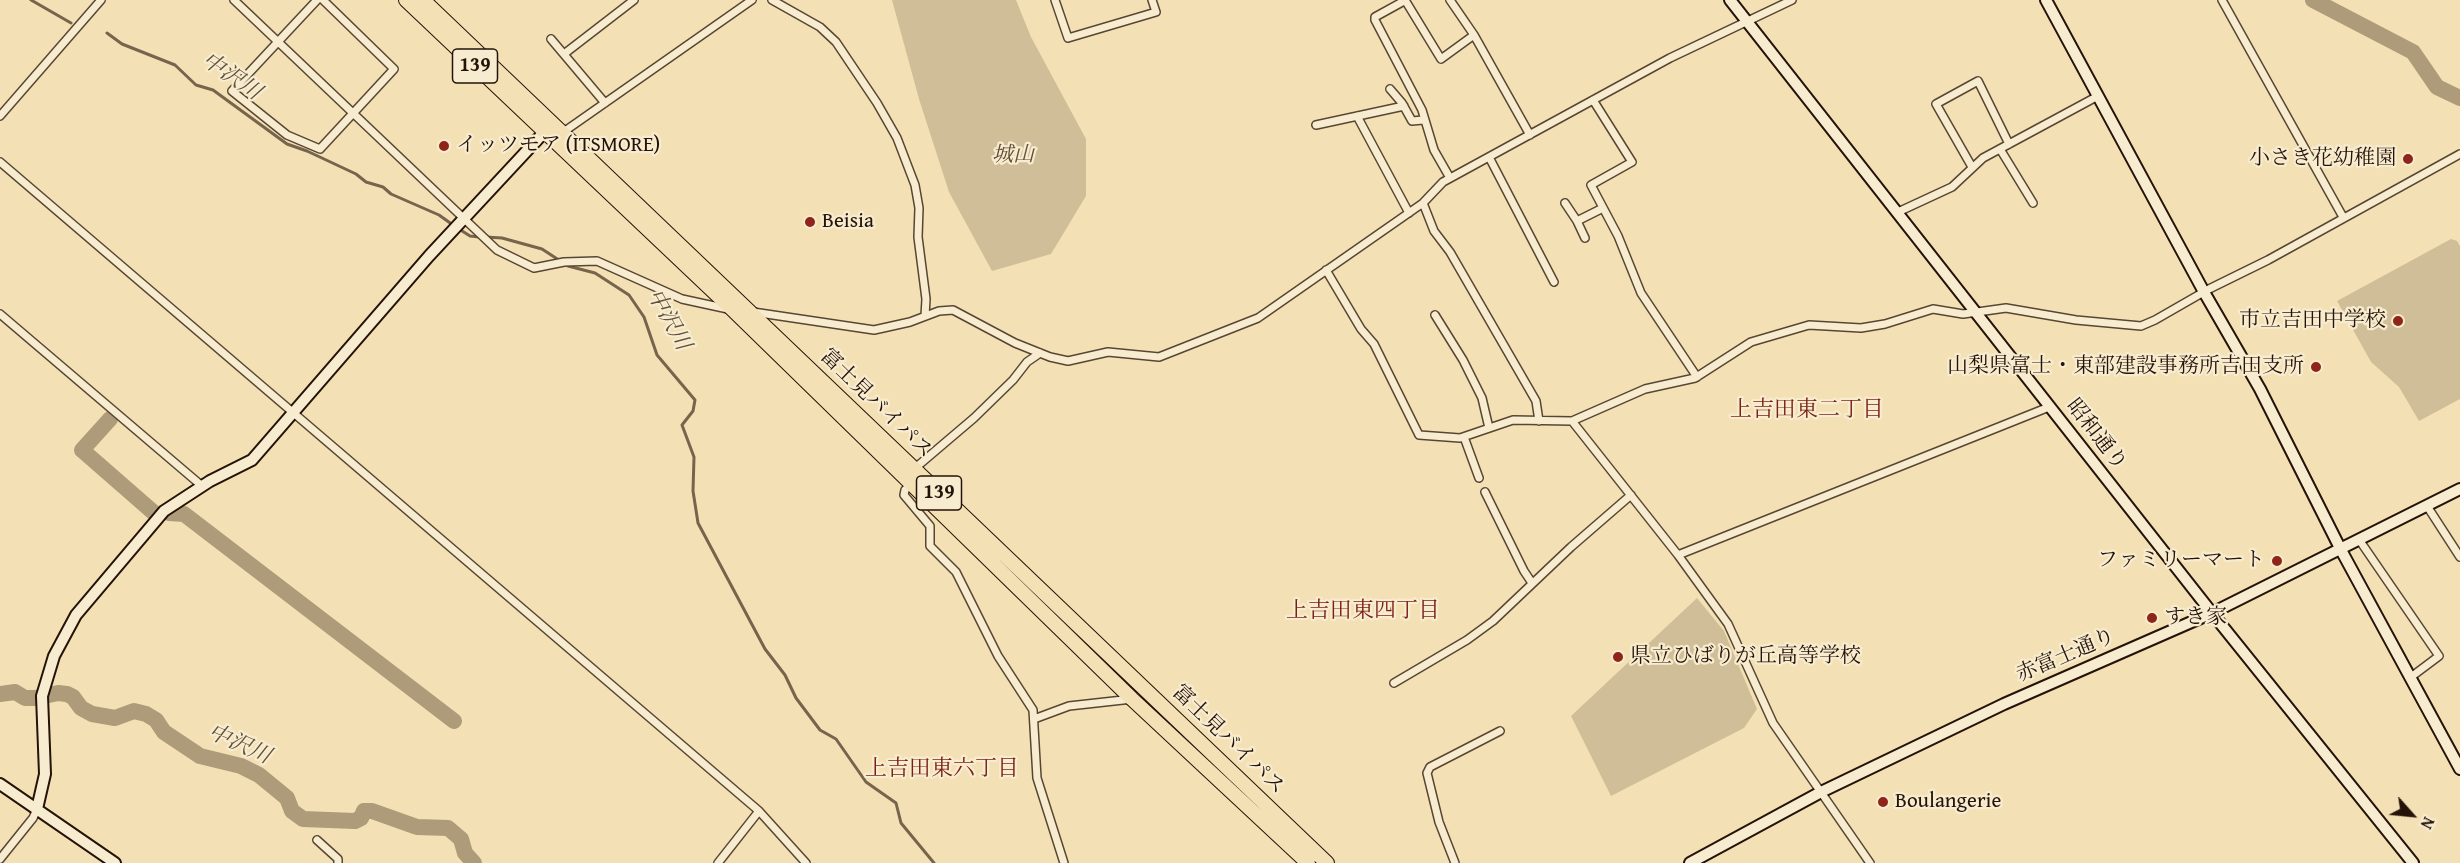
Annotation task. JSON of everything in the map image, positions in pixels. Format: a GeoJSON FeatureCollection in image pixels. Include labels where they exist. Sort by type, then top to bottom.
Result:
{"type":"FeatureCollection","features":[{"type":"Feature","properties":{"kind":"highway","name":"富士見バイパス"},"geometry":{"type":"LineString","coordinates":[[406,0],[553,129],[750,312],[1327,863]]}},
{"type":"Feature","properties":{"kind":"highway","name":"富士見バイパス"},"geometry":{"type":"LineString","coordinates":[[423,0],[733,310],[911,484],[1132,699],[1308,863]]}},
{"type":"Feature","properties":{"kind":"street"},"geometry":{"type":"LineString","coordinates":[[0,116],[101,0]]}},
{"type":"Feature","properties":{"kind":"street"},"geometry":{"type":"LineString","coordinates":[[234,0],[497,250],[534,268],[564,262],[597,261],[682,299],[733,310],[874,330],[953,310],[1015,343],[1068,361],[1108,352],[1159,357],[1258,318],[1423,203],[1449,178],[1670,58],[1792,0]]}},
{"type":"Feature","properties":{"kind":"street"},"geometry":{"type":"LineString","coordinates":[[317,0],[232,91],[287,135],[320,149],[394,69],[323,0]]}},
{"type":"Feature","properties":{"kind":"street"},"geometry":{"type":"LineString","coordinates":[[564,54],[634,0]]}},
{"type":"Feature","properties":{"kind":"street"},"geometry":{"type":"LineString","coordinates":[[0,859],[33,818],[37,809],[45,774],[42,696],[54,656],[76,615],[164,511],[202,486],[252,460],[463,219],[553,129],[604,103],[752,0]]}},
{"type":"Feature","properties":{"kind":"street"},"geometry":{"type":"LineString","coordinates":[[772,0],[820,27],[836,42],[877,103],[897,138],[915,185],[919,208],[918,237],[926,299],[925,316]]}},
{"type":"Feature","properties":{"kind":"street"},"geometry":{"type":"LineString","coordinates":[[1055,0],[1068,38],[1156,12],[1152,0]]}},
{"type":"Feature","properties":{"kind":"street"},"geometry":{"type":"LineString","coordinates":[[1449,178],[1434,150],[1423,120],[1422,110],[1375,17],[1404,0],[1441,59],[1474,35]]}},
{"type":"Feature","properties":{"kind":"street"},"geometry":{"type":"LineString","coordinates":[[1450,0],[1474,35],[1530,135]]}},
{"type":"Feature","properties":{"kind":"street","name":"昭和通り"},"geometry":{"type":"LineString","coordinates":[[1730,0],[2212,614],[2413,863]]}},
{"type":"Feature","properties":{"kind":"street"},"geometry":{"type":"LineString","coordinates":[[2046,0],[2204,292],[2260,389],[2341,550],[2460,769]]}},
{"type":"Feature","properties":{"kind":"street"},"geometry":{"type":"LineString","coordinates":[[2222,0],[2343,217]]}},
{"type":"Feature","properties":{"kind":"street"},"geometry":{"type":"LineString","coordinates":[[551,39],[604,103]]}},
{"type":"Feature","properties":{"kind":"street"},"geometry":{"type":"LineString","coordinates":[[1972,167],[1936,104],[1978,81],[2009,144]]}},
{"type":"Feature","properties":{"kind":"street"},"geometry":{"type":"LineString","coordinates":[[1390,89],[1404,106],[1412,121],[1423,120]]}},
{"type":"Feature","properties":{"kind":"street"},"geometry":{"type":"LineString","coordinates":[[1898,212],[1952,188],[1972,167],[2000,149],[2098,96]]}},
{"type":"Feature","properties":{"kind":"street"},"geometry":{"type":"LineString","coordinates":[[1593,100],[1632,162],[1591,185],[1618,236],[1641,293],[1697,377]]}},
{"type":"Feature","properties":{"kind":"street"},"geometry":{"type":"LineString","coordinates":[[1317,125],[1404,106]]}},
{"type":"Feature","properties":{"kind":"street"},"geometry":{"type":"LineString","coordinates":[[1357,116],[1409,213]]}},
{"type":"Feature","properties":{"kind":"street"},"geometry":{"type":"LineString","coordinates":[[2000,149],[2032,202]]}},
{"type":"Feature","properties":{"kind":"street"},"geometry":{"type":"LineString","coordinates":[[1326,270],[1362,329],[1374,344],[1419,435],[1442,438],[1464,437],[1514,420],[1572,421],[1645,389],[1697,377],[1750,342],[1809,325],[1861,328],[1885,324],[1933,309],[1963,314],[1994,308],[2019,309],[2076,320],[2141,326],[2268,260],[2460,154]]}},
{"type":"Feature","properties":{"kind":"street"},"geometry":{"type":"LineString","coordinates":[[1489,157],[1554,282]]}},
{"type":"Feature","properties":{"kind":"street"},"geometry":{"type":"LineString","coordinates":[[0,162],[759,812],[806,863]]}},
{"type":"Feature","properties":{"kind":"street"},"geometry":{"type":"LineString","coordinates":[[1423,203],[1434,231],[1450,252],[1536,401],[1539,421]]}},
{"type":"Feature","properties":{"kind":"street"},"geometry":{"type":"LineString","coordinates":[[1565,203],[1585,238]]}},
{"type":"Feature","properties":{"kind":"street"},"geometry":{"type":"LineString","coordinates":[[1577,221],[1603,208]]}},
{"type":"Feature","properties":{"kind":"street"},"geometry":{"type":"LineString","coordinates":[[0,314],[202,486]]}},
{"type":"Feature","properties":{"kind":"street"},"geometry":{"type":"LineString","coordinates":[[1436,315],[1463,360],[1482,398],[1489,428]]}},
{"type":"Feature","properties":{"kind":"street"},"geometry":{"type":"LineString","coordinates":[[914,470],[974,418],[1013,380],[1027,362],[1040,353]]}},
{"type":"Feature","properties":{"kind":"street"},"geometry":{"type":"LineString","coordinates":[[1678,555],[2049,407]]}},
{"type":"Feature","properties":{"kind":"street"},"geometry":{"type":"LineString","coordinates":[[1572,421],[1678,555],[1728,624],[1773,723],[1869,863]]}},
{"type":"Feature","properties":{"kind":"street"},"geometry":{"type":"LineString","coordinates":[[1464,437],[1479,478]]}},
{"type":"Feature","properties":{"kind":"street"},"geometry":{"type":"LineString","coordinates":[[911,484],[904,490],[904,495],[930,526],[930,546],[956,572],[998,656],[1030,704],[1034,719],[1036,778],[1064,863]]}},
{"type":"Feature","properties":{"kind":"street","name":"赤富士通り"},"geometry":{"type":"LineString","coordinates":[[1690,863],[1821,792],[2004,704],[2212,614],[2460,489]]}},
{"type":"Feature","properties":{"kind":"street"},"geometry":{"type":"LineString","coordinates":[[1485,492],[1532,583]]}},
{"type":"Feature","properties":{"kind":"street"},"geometry":{"type":"LineString","coordinates":[[1394,683],[1467,640],[1493,621],[1631,495]]}},
{"type":"Feature","properties":{"kind":"street"},"geometry":{"type":"LineString","coordinates":[[2427,506],[2460,557]]}},
{"type":"Feature","properties":{"kind":"street"},"geometry":{"type":"LineString","coordinates":[[2360,541],[2439,656],[2411,677]]}},
{"type":"Feature","properties":{"kind":"street"},"geometry":{"type":"LineString","coordinates":[[1034,719],[1070,706],[1132,699]]}},
{"type":"Feature","properties":{"kind":"street"},"geometry":{"type":"LineString","coordinates":[[1455,863],[1439,822],[1427,773],[1430,767],[1500,731]]}},
{"type":"Feature","properties":{"kind":"street"},"geometry":{"type":"LineString","coordinates":[[0,784],[115,863]]}},
{"type":"Feature","properties":{"kind":"street"},"geometry":{"type":"LineString","coordinates":[[718,863],[759,812]]}},
{"type":"Feature","properties":{"kind":"street"},"geometry":{"type":"LineString","coordinates":[[317,840],[338,860],[338,863]]}},
{"type":"Feature","properties":{"kind":"green space","name":"城山"},"geometry":{"type":"Polygon","coordinates":[[[892,0],[1016,0],[1031,37],[1086,139],[1086,196],[1051,254],[992,271],[949,192],[919,99],[892,0]]]}},
{"type":"Feature","properties":{"kind":"green space"},"geometry":{"type":"Polygon","coordinates":[[[2451,239],[2457,241],[2460,246],[2460,399],[2419,421],[2399,387],[2371,362],[2337,301],[2451,239]]]}},
{"type":"Feature","properties":{"kind":"green space"},"geometry":{"type":"Polygon","coordinates":[[[1697,598],[1724,631],[1757,709],[1744,728],[1611,796],[1571,716],[1697,598]]]}},
{"type":"Feature","properties":{"kind":"waterway","name":"中沢川"},"geometry":{"type":"LineString","coordinates":[[31,0],[71,23]]}},
{"type":"Feature","properties":{"kind":"waterway"},"geometry":{"type":"LineString","coordinates":[[2313,0],[2413,52],[2437,87],[2460,98]]}},
{"type":"Feature","properties":{"kind":"waterway","name":"中沢川"},"geometry":{"type":"LineString","coordinates":[[107,33],[122,44],[175,65],[196,85],[213,90],[287,144],[356,174],[366,182],[383,187],[391,194],[439,215],[453,225]]}},
{"type":"Feature","properties":{"kind":"waterway","name":"中沢川"},"geometry":{"type":"LineString","coordinates":[[459,229],[470,236],[479,237]]}},
{"type":"Feature","properties":{"kind":"waterway","name":"中沢川"},"geometry":{"type":"LineString","coordinates":[[486,237],[502,238],[542,249],[568,266],[595,273],[629,295],[644,317],[657,355],[695,400],[693,411],[682,425],[694,457],[693,491],[698,523],[765,649],[785,675],[796,698],[820,730],[836,739],[866,782],[896,803],[901,823],[934,863]]}},
{"type":"Feature","properties":{"kind":"waterway","name":"中沢川"},"geometry":{"type":"LineString","coordinates":[[110,419],[82,450],[153,512]]}},
{"type":"Feature","properties":{"kind":"waterway","name":"中沢川"},"geometry":{"type":"LineString","coordinates":[[169,513],[184,514],[454,721]]}},
{"type":"Feature","properties":{"kind":"waterway","name":"中沢川"},"geometry":{"type":"LineString","coordinates":[[0,694],[15,692],[25,698],[58,693],[67,694],[73,697],[81,708],[92,714],[115,718],[134,711],[146,714],[156,720],[164,732],[200,756],[241,766],[259,775],[287,798],[292,811],[303,819],[355,821],[361,818],[364,811],[372,811],[417,827],[448,828],[461,839],[465,853],[474,863]]}},
{"type":"Feature","properties":{"kind":"place","name":"イッツモア (ITSMORE)"},"geometry":{"type":"Point","coordinates":[444,146]}},
{"type":"Feature","properties":{"kind":"place","name":"小さき花幼稚園"},"geometry":{"type":"Point","coordinates":[2408,159]}},
{"type":"Feature","properties":{"kind":"place","name":"Beisia"},"geometry":{"type":"Point","coordinates":[810,222]}},
{"type":"Feature","properties":{"kind":"place","name":"市立吉田中学校"},"geometry":{"type":"Point","coordinates":[2398,321]}},
{"type":"Feature","properties":{"kind":"place","name":"山梨県富士・東部建設事務所吉田支所"},"geometry":{"type":"Point","coordinates":[2316,367]}},
{"type":"Feature","properties":{"kind":"place","name":"ファミリーマート"},"geometry":{"type":"Point","coordinates":[2277,561]}},
{"type":"Feature","properties":{"kind":"place","name":"すき家"},"geometry":{"type":"Point","coordinates":[2152,618]}},
{"type":"Feature","properties":{"kind":"place","name":"県立ひばりが丘高等学校"},"geometry":{"type":"Point","coordinates":[1618,657]}},
{"type":"Feature","properties":{"kind":"place","name":"Boulangerie"},"geometry":{"type":"Point","coordinates":[1883,802]}},
{"type":"Feature","properties":{"kind":"district","name":"上吉田東二丁目"},"geometry":{"type":"Point","coordinates":[1807,410]}},
{"type":"Feature","properties":{"kind":"district","name":"上吉田東四丁目"},"geometry":{"type":"Point","coordinates":[1363,611]}},
{"type":"Feature","properties":{"kind":"district","name":"上吉田東六丁目"},"geometry":{"type":"Point","coordinates":[942,769]}}]}
